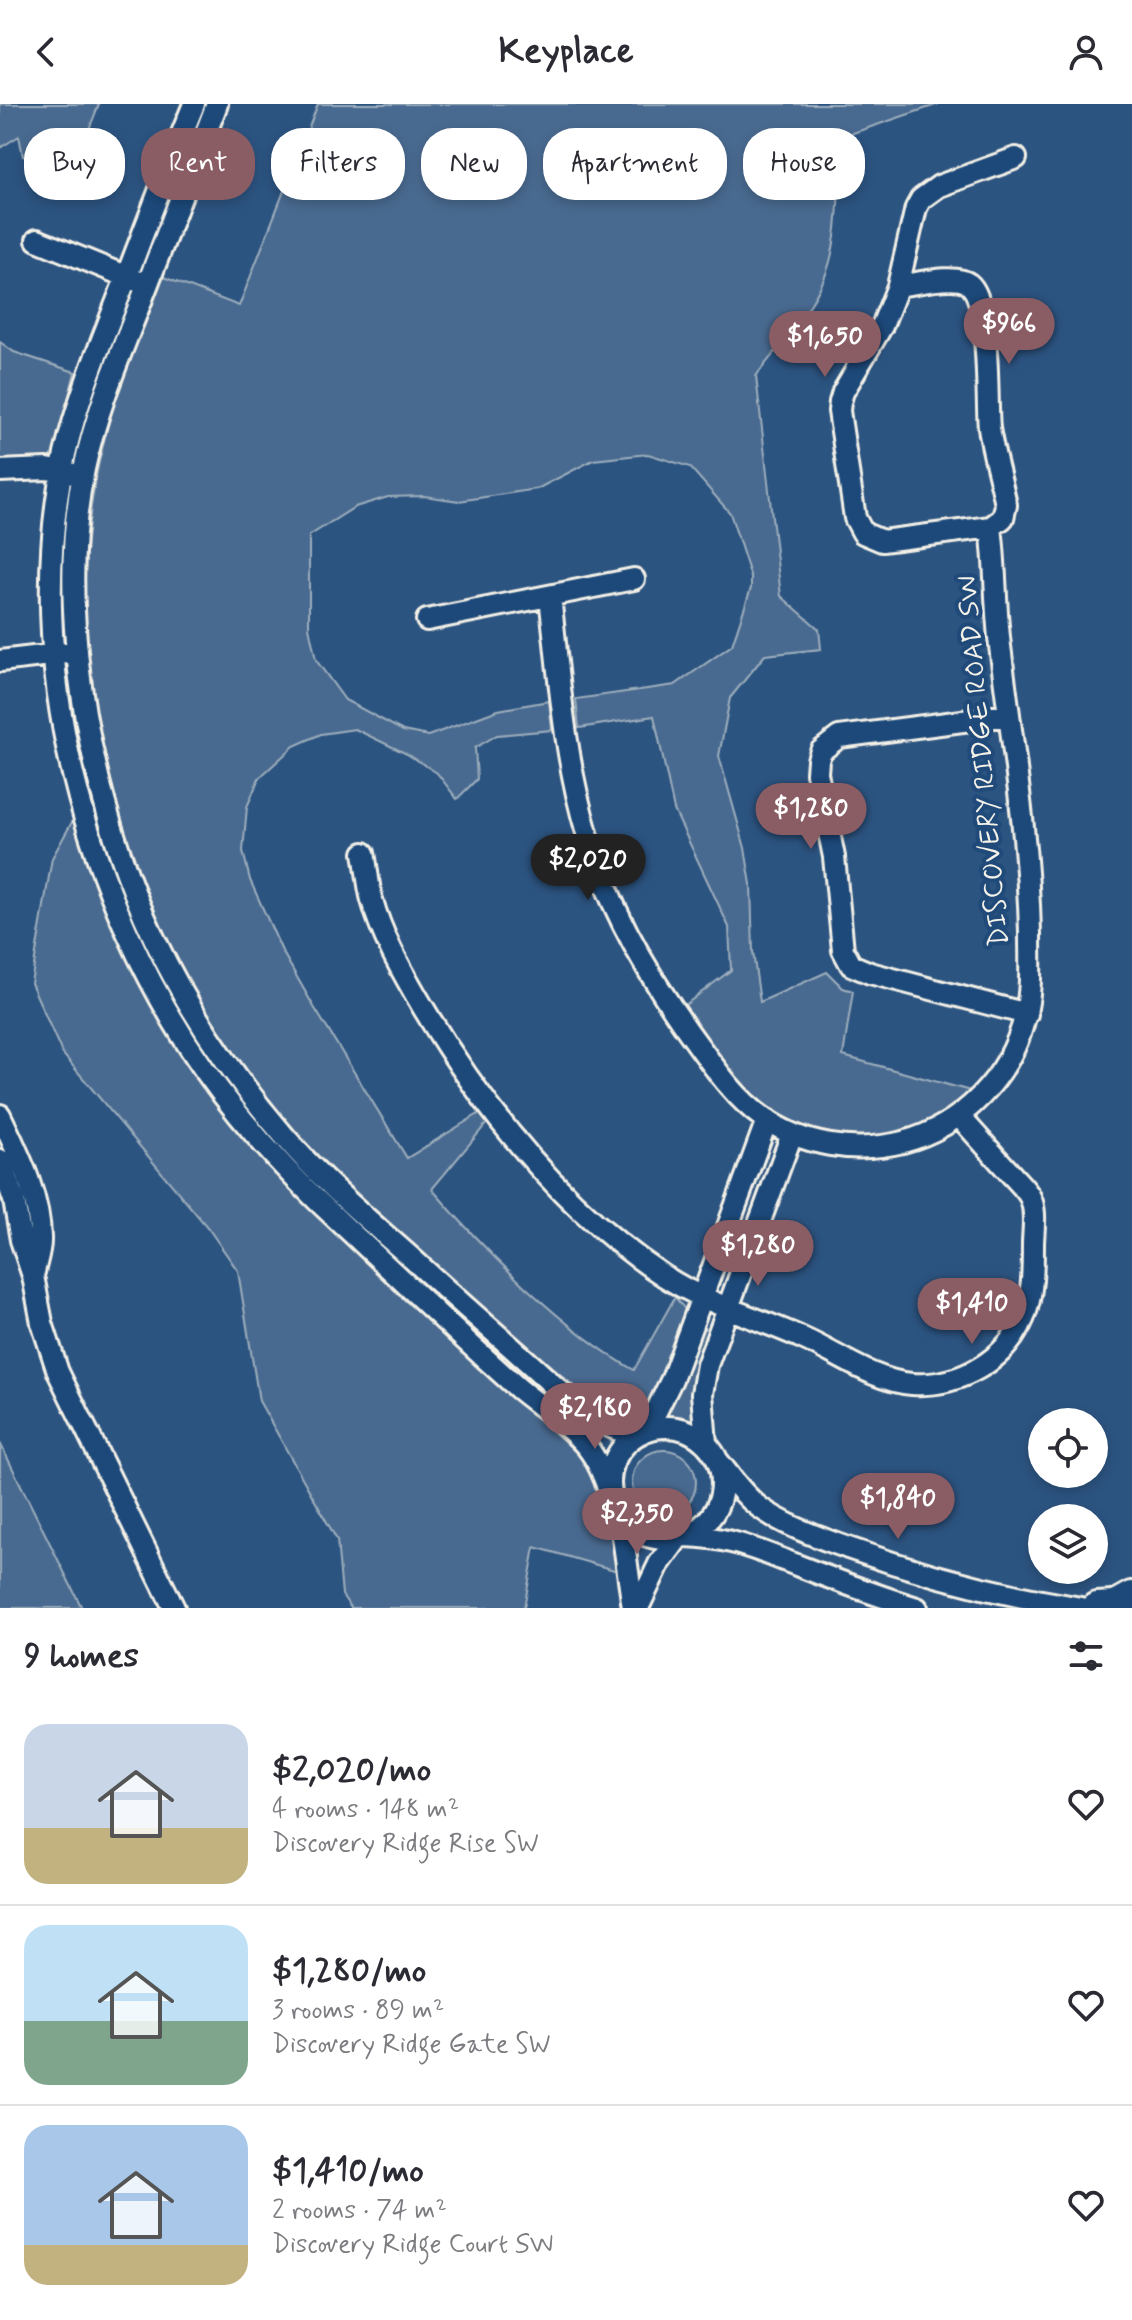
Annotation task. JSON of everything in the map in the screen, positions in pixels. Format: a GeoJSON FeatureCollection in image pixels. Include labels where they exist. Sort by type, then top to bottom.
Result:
{"type":"FeatureCollection","features":[{"type":"Feature","properties":{"kind":"highway"},"geometry":{"type":"LineString","coordinates":[[1097,1608],[1114,1607],[1132,1597]]}},
{"type":"Feature","properties":{"kind":"street"},"geometry":{"type":"LineString","coordinates":[[194,104],[140,235],[83,389],[72,474],[53,572],[54,654],[70,756],[96,853],[135,949],[195,1054],[245,1122],[315,1199],[520,1389],[584,1443],[599,1465],[627,1524],[646,1536],[667,1540],[697,1531],[715,1512],[722,1487],[718,1461]]}},
{"type":"Feature","properties":{"kind":"street"},"geometry":{"type":"LineString","coordinates":[[213,105],[147,286],[72,474],[75,652],[95,769],[135,899],[160,954],[195,1018],[236,1077],[287,1140],[331,1185],[550,1382],[607,1425],[622,1432],[672,1427],[684,1430],[706,1443],[745,1495],[760,1507],[779,1520],[827,1540],[958,1582],[1020,1598],[1081,1608]]}},
{"type":"Feature","properties":{"kind":"street"},"geometry":{"type":"LineString","coordinates":[[898,286],[958,279],[969,284],[979,300],[986,353],[989,425],[1006,505],[1003,518],[991,527],[882,541],[868,537],[857,525],[839,411],[843,392],[882,326],[898,286],[913,216],[921,199],[939,186],[1016,158]]}},
{"type":"Feature","properties":{"kind":"street"},"geometry":{"type":"LineString","coordinates":[[37,240],[147,286]]}},
{"type":"Feature","properties":{"kind":"street"},"geometry":{"type":"LineString","coordinates":[[0,471],[17,468],[72,474]]}},
{"type":"Feature","properties":{"kind":"street","name":"DISCOVERY RIDGE ROAD SW"},"geometry":{"type":"LineString","coordinates":[[780,1127],[824,1144],[868,1147],[925,1135],[959,1116],[987,1090],[1001,1073],[1020,1037],[1027,1014],[1030,975],[1029,887],[996,613],[991,527]]}},
{"type":"Feature","properties":{"kind":"street"},"geometry":{"type":"LineString","coordinates":[[427,620],[634,579]]}},
{"type":"Feature","properties":{"kind":"street"},"geometry":{"type":"LineString","coordinates":[[550,596],[567,748],[575,788],[586,832],[613,904],[658,988],[729,1086],[780,1127]]}},
{"type":"Feature","properties":{"kind":"street"},"geometry":{"type":"LineString","coordinates":[[0,661],[75,652]]}},
{"type":"Feature","properties":{"kind":"street"},"geometry":{"type":"LineString","coordinates":[[1009,715],[839,737],[821,751],[817,767],[832,842],[841,910],[841,943],[851,965],[870,973],[1027,1014]]}},
{"type":"Feature","properties":{"kind":"street"},"geometry":{"type":"LineString","coordinates":[[364,853],[372,899],[383,930],[450,1052],[486,1104],[529,1156],[582,1210],[663,1275],[701,1297],[901,1383],[925,1384],[952,1380],[974,1371],[998,1354],[1019,1326],[1030,1294],[1033,1206],[1029,1195],[959,1116]]}},
{"type":"Feature","properties":{"kind":"street"},"geometry":{"type":"LineString","coordinates":[[0,1115],[26,1175],[36,1213],[40,1241],[33,1276]]}},
{"type":"Feature","properties":{"kind":"street"},"geometry":{"type":"LineString","coordinates":[[636,1608],[610,1479],[615,1460],[626,1444],[644,1432],[672,1379],[701,1297],[780,1127]]}},
{"type":"Feature","properties":{"kind":"street"},"geometry":{"type":"LineString","coordinates":[[706,1443],[702,1394],[707,1365],[727,1309],[780,1127]]}},
{"type":"Feature","properties":{"kind":"street"},"geometry":{"type":"LineString","coordinates":[[0,1160],[14,1200],[35,1296],[58,1372],[174,1608]]}},
{"type":"Feature","properties":{"kind":"street"},"geometry":{"type":"LineString","coordinates":[[636,1608],[659,1564],[682,1537],[714,1537],[735,1541],[917,1608]]}},
{"type":"Feature","properties":{"kind":"shaded area"},"geometry":{"type":"Polygon","coordinates":[[[0,104],[99,104],[90,128],[24,128],[24,156],[19,136],[0,148],[0,104]]]}},
{"type":"Feature","properties":{"kind":"shaded area"},"geometry":{"type":"Polygon","coordinates":[[[318,104],[939,104],[865,129],[743,128],[743,200],[838,200],[833,246],[818,292],[756,376],[781,596],[819,629],[821,649],[765,655],[730,698],[719,756],[745,848],[751,884],[753,952],[760,1002],[827,972],[843,988],[853,991],[843,1056],[974,1092],[949,1110],[923,1125],[880,1136],[835,1134],[793,1121],[746,1087],[685,1005],[731,970],[729,927],[674,810],[654,716],[579,728],[576,699],[675,685],[732,645],[751,588],[751,578],[730,513],[690,467],[648,454],[593,460],[537,489],[459,501],[424,496],[388,497],[355,507],[309,536],[309,627],[316,660],[345,700],[403,731],[428,736],[498,710],[549,701],[552,730],[497,735],[475,748],[477,779],[457,799],[437,773],[407,754],[355,729],[321,734],[294,746],[259,778],[247,807],[243,851],[250,880],[282,951],[407,1158],[480,1113],[487,1123],[432,1189],[500,1263],[580,1334],[634,1370],[675,1297],[687,1312],[658,1392],[647,1408],[624,1419],[606,1413],[390,1225],[318,1156],[270,1100],[215,1027],[168,946],[138,873],[109,773],[94,703],[86,635],[88,531],[98,466],[112,410],[161,276],[239,306],[280,200],[405,200],[405,128],[309,128],[318,104]]]}},
{"type":"Feature","properties":{"kind":"shaded area"},"geometry":{"type":"Polygon","coordinates":[[[0,342],[14,352],[75,372],[53,459],[0,467],[0,342]]]}},
{"type":"Feature","properties":{"kind":"shaded area"},"geometry":{"type":"Polygon","coordinates":[[[77,813],[91,865],[132,966],[161,1020],[197,1076],[273,1171],[322,1220],[579,1455],[595,1482],[606,1511],[621,1572],[535,1547],[524,1608],[351,1608],[342,1595],[337,1540],[259,1401],[238,1271],[208,1228],[62,1053],[31,983],[52,858],[77,813]]]}},
{"type":"Feature","properties":{"kind":"shaded area"},"geometry":{"type":"Polygon","coordinates":[[[699,1328],[707,1329],[708,1335],[696,1380],[692,1427],[663,1419],[674,1398],[699,1328]]]}},
{"type":"Feature","properties":{"kind":"shaded area"},"geometry":{"type":"Polygon","coordinates":[[[0,1443],[82,1608],[0,1608],[0,1443]]]}},
{"type":"Feature","properties":{"kind":"shaded area"},"geometry":{"type":"Polygon","coordinates":[[[658,1450],[670,1450],[687,1459],[694,1470],[694,1494],[687,1505],[670,1514],[658,1514],[646,1509],[637,1500],[632,1488],[632,1476],[637,1464],[646,1455],[658,1450]]]}}]}
